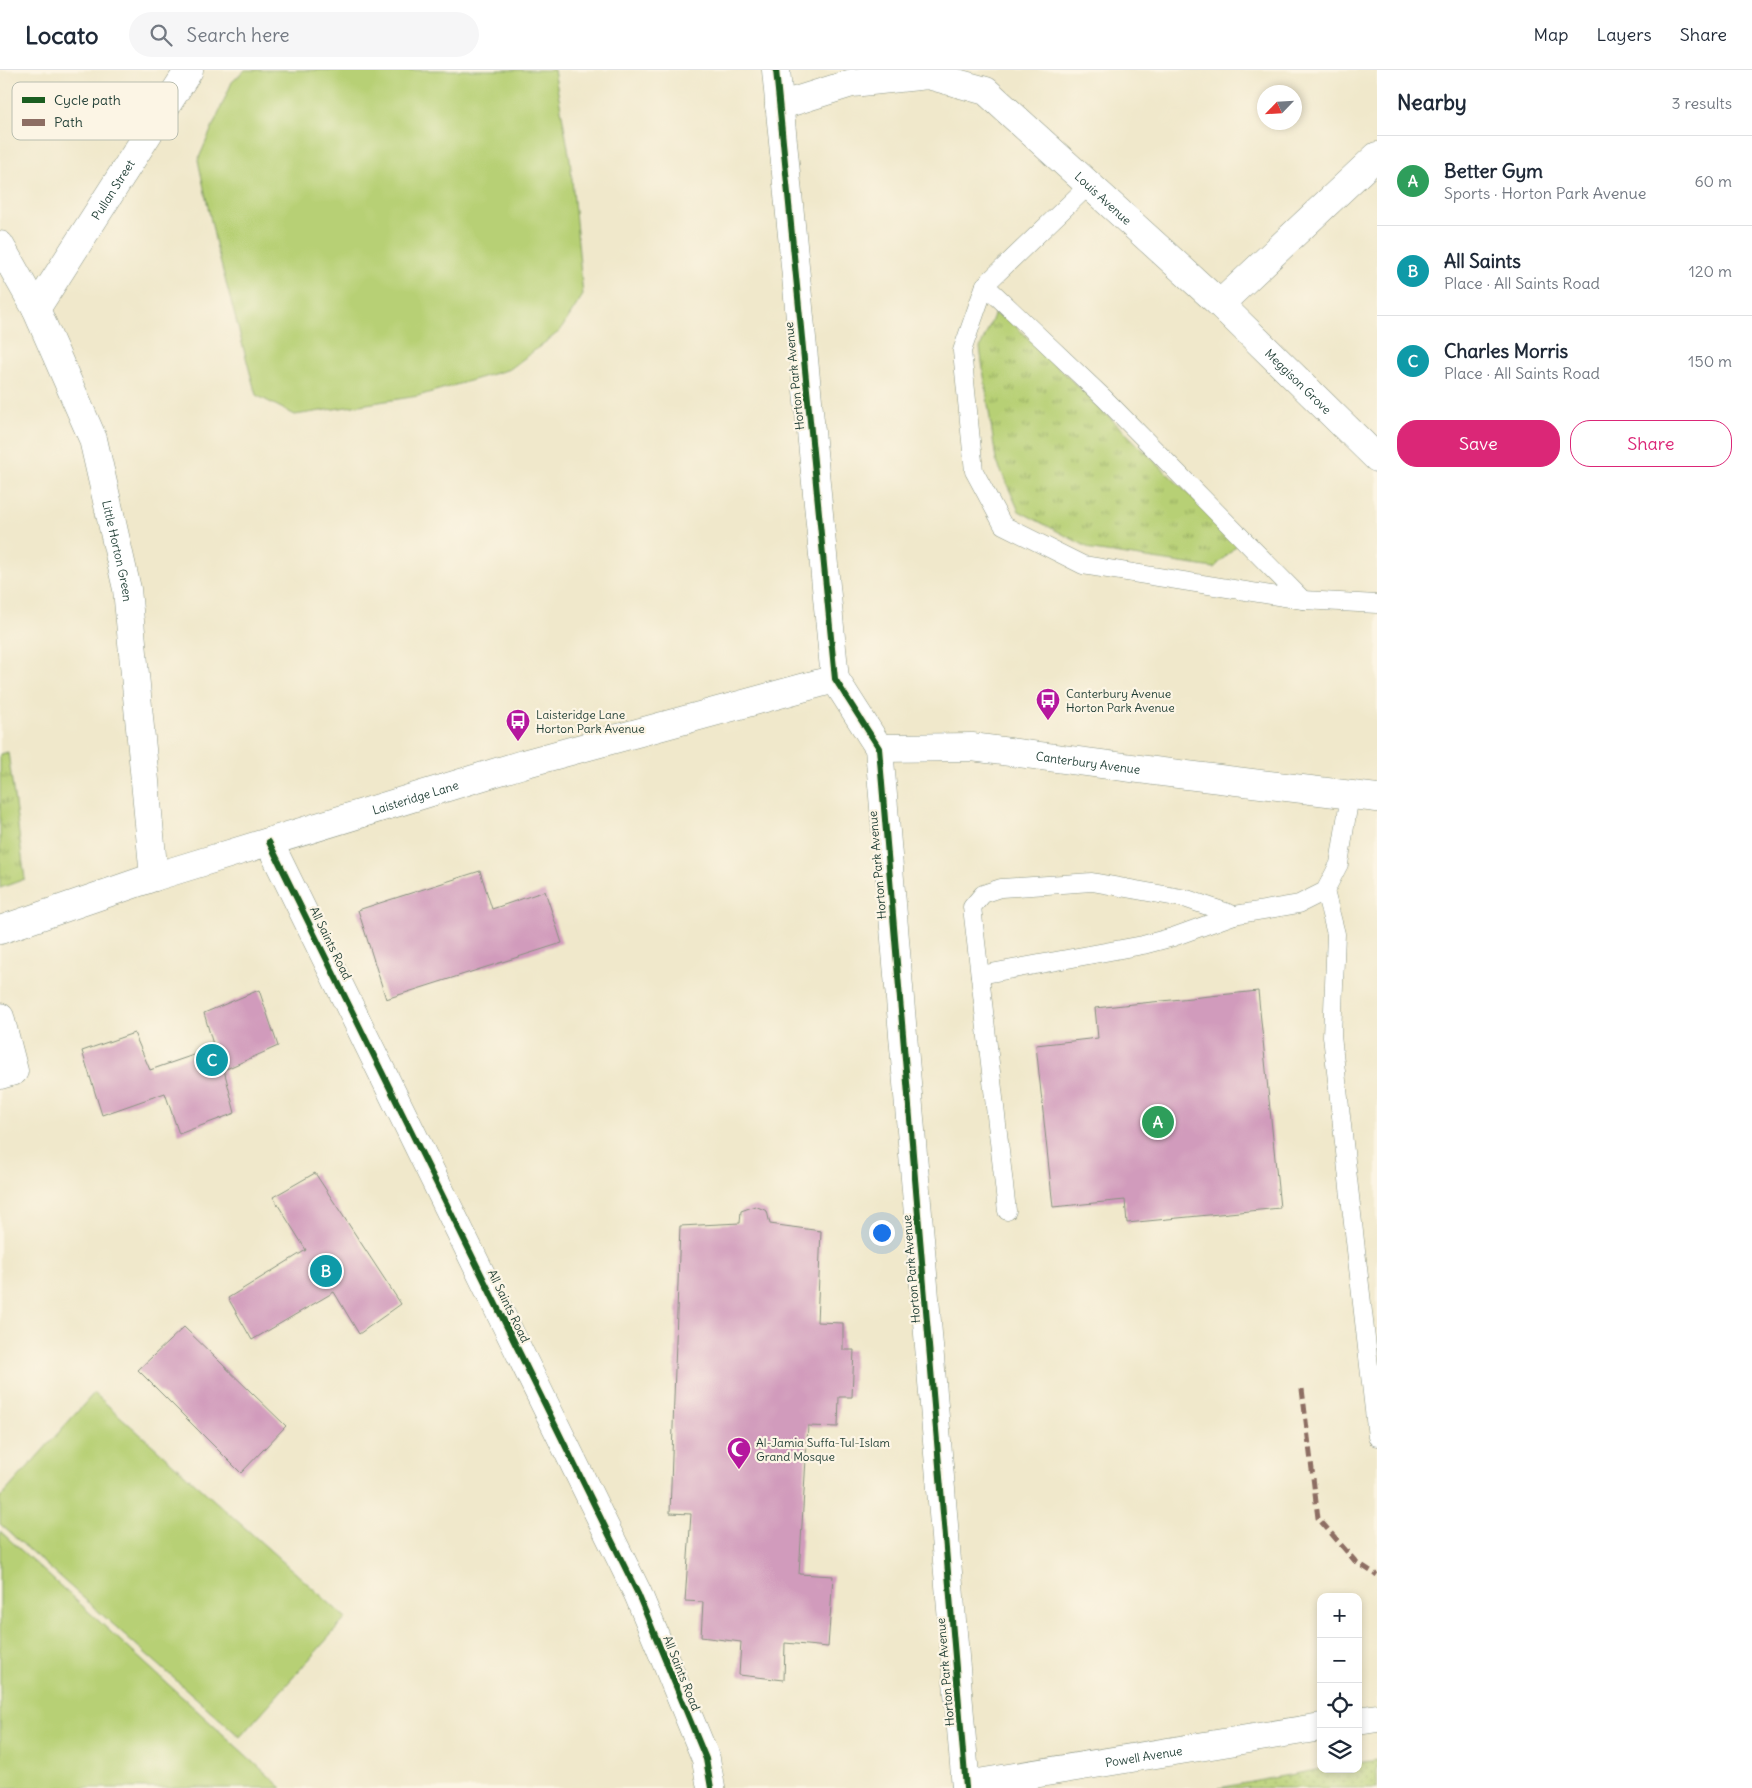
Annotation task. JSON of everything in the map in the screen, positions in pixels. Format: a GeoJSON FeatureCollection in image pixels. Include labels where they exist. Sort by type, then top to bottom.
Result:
{"type":"FeatureCollection","features":[{"type":"Feature","properties":{"kind":"street","name":"Pullan Street"},"geometry":{"type":"LineString","coordinates":[[178,87],[189,70]]}},
{"type":"Feature","properties":{"kind":"street","name":"Horton Park Avenue"},"geometry":{"type":"LineString","coordinates":[[776,70],[835,679]]}},
{"type":"Feature","properties":{"kind":"street","name":"Louis Avenue"},"geometry":{"type":"LineString","coordinates":[[779,106],[852,83],[928,75],[986,90],[1220,304]]}},
{"type":"Feature","properties":{"kind":"street","name":"Pullan Street"},"geometry":{"type":"LineString","coordinates":[[36,309],[144,140]]}},
{"type":"Feature","properties":{"kind":"street"},"geometry":{"type":"LineString","coordinates":[[1220,304],[1377,156]]}},
{"type":"Feature","properties":{"kind":"street","name":"Little Horton Green"},"geometry":{"type":"LineString","coordinates":[[0,245],[36,309],[93,439],[127,589],[154,878]]}},
{"type":"Feature","properties":{"kind":"street","name":"Meggison Grove"},"geometry":{"type":"LineString","coordinates":[[1220,304],[1377,458]]}},
{"type":"Feature","properties":{"kind":"street"},"geometry":{"type":"LineString","coordinates":[[835,679],[879,748]]}},
{"type":"Feature","properties":{"kind":"street","name":"Laisteridge Lane"},"geometry":{"type":"LineString","coordinates":[[0,930],[154,878],[523,764],[835,679]]}},
{"type":"Feature","properties":{"kind":"street","name":"Canterbury Avenue"},"geometry":{"type":"LineString","coordinates":[[879,748],[972,747],[1377,798]]}},
{"type":"Feature","properties":{"kind":"street","name":"Horton Park Avenue"},"geometry":{"type":"LineString","coordinates":[[879,748],[966,1786]]}},
{"type":"Feature","properties":{"kind":"street","name":"All Saints Road"},"geometry":{"type":"LineString","coordinates":[[268,842],[638,1594],[706,1759],[711,1788]]}},
{"type":"Feature","properties":{"kind":"street"},"geometry":{"type":"LineString","coordinates":[[0,1017],[14,1071],[0,1075]]}},
{"type":"Feature","properties":{"kind":"street"},"geometry":{"type":"LineString","coordinates":[[1362,1720],[1377,1718]]}},
{"type":"Feature","properties":{"kind":"street","name":"Powell Avenue"},"geometry":{"type":"LineString","coordinates":[[966,1786],[1317,1728]]}},
{"type":"Feature","properties":{"kind":"lane"},"geometry":{"type":"LineString","coordinates":[[1089,185],[985,285],[962,351],[974,471],[1003,525],[1083,565],[1303,600],[1377,604]]}},
{"type":"Feature","properties":{"kind":"lane"},"geometry":{"type":"LineString","coordinates":[[985,285],[1104,398],[1303,600]]}},
{"type":"Feature","properties":{"kind":"lane"},"geometry":{"type":"LineString","coordinates":[[980,975],[1143,945],[1173,937],[1234,914],[1298,904],[1325,891],[1339,864],[1350,795]]}},
{"type":"Feature","properties":{"kind":"lane"},"geometry":{"type":"LineString","coordinates":[[1007,1211],[972,907],[983,894],[1001,888],[1092,882],[1187,899],[1234,914]]}},
{"type":"Feature","properties":{"kind":"lane"},"geometry":{"type":"LineString","coordinates":[[1325,891],[1336,934],[1332,1036],[1377,1437]]}},
{"type":"Feature","properties":{"kind":"green space"},"geometry":{"type":"Polygon","coordinates":[[[245,70],[554,70],[570,159],[583,295],[560,331],[510,369],[418,396],[295,415],[256,395],[217,249],[198,160],[232,82],[245,70]]]}},
{"type":"Feature","properties":{"kind":"green space"},"geometry":{"type":"Polygon","coordinates":[[[997,308],[1239,543],[1214,568],[1093,550],[1019,511],[996,460],[980,348],[997,308]]]}},
{"type":"Feature","properties":{"kind":"green space"},"geometry":{"type":"Polygon","coordinates":[[[8,752],[25,879],[0,888],[0,754],[8,752]]]}},
{"type":"Feature","properties":{"kind":"green space"},"geometry":{"type":"Polygon","coordinates":[[[94,1393],[346,1618],[240,1737],[0,1524],[0,1498],[94,1393]]]}},
{"type":"Feature","properties":{"kind":"green space"},"geometry":{"type":"Polygon","coordinates":[[[0,1531],[282,1788],[0,1788],[0,1531]]]}},
{"type":"Feature","properties":{"kind":"green space"},"geometry":{"type":"Polygon","coordinates":[[[1377,1759],[1377,1788],[1219,1788],[1317,1770],[1317,1773],[1362,1773],[1362,1761],[1377,1759]]]}},
{"type":"Feature","properties":{"kind":"building"},"geometry":{"type":"Polygon","coordinates":[[[480,871],[492,909],[545,891],[562,943],[386,999],[358,910],[480,871]]]}},
{"type":"Feature","properties":{"kind":"building"},"geometry":{"type":"Polygon","coordinates":[[[259,990],[278,1046],[224,1070],[235,1113],[179,1134],[165,1093],[102,1115],[82,1051],[134,1033],[150,1070],[214,1048],[204,1013],[259,990]]]}},
{"type":"Feature","properties":{"kind":"building"},"geometry":{"type":"Polygon","coordinates":[[[1258,991],[1280,1208],[1127,1223],[1125,1200],[1053,1207],[1036,1045],[1098,1038],[1095,1008],[1258,991]]]}},
{"type":"Feature","properties":{"kind":"building"},"geometry":{"type":"Polygon","coordinates":[[[315,1173],[401,1304],[359,1334],[334,1292],[252,1340],[228,1298],[306,1250],[273,1197],[315,1173]]]}},
{"type":"Feature","properties":{"kind":"building","name":"Al-Jamia Suffa-Tul-Islam Grand Mosque"},"geometry":{"type":"Polygon","coordinates":[[[755,1206],[767,1211],[770,1224],[821,1231],[817,1322],[843,1323],[843,1350],[854,1350],[852,1397],[839,1397],[838,1427],[808,1426],[799,1574],[833,1576],[828,1647],[785,1643],[784,1680],[739,1675],[741,1642],[701,1637],[703,1602],[685,1601],[691,1514],[670,1513],[680,1226],[740,1223],[741,1211],[755,1206]]]}},
{"type":"Feature","properties":{"kind":"building"},"geometry":{"type":"Polygon","coordinates":[[[184,1327],[286,1426],[241,1473],[138,1370],[184,1327]]]}},
{"type":"Feature","properties":{"kind":"marked path"},"geometry":{"type":"LineString","coordinates":[[1302,1389],[1318,1518],[1355,1561],[1377,1575]]}},
{"type":"Feature","properties":{"kind":"cycle path"},"geometry":{"type":"LineString","coordinates":[[776,70],[835,679],[879,748],[966,1788]]}},
{"type":"Feature","properties":{"kind":"cycle path"},"geometry":{"type":"LineString","coordinates":[[269,842],[638,1594],[706,1759],[711,1788]]}},
{"type":"Feature","properties":{"kind":"place","name":"Canterbury Avenue Horton Park Avenue"},"geometry":{"type":"Point","coordinates":[1048,721]}},
{"type":"Feature","properties":{"kind":"place","name":"Laisteridge Lane Horton Park Avenue"},"geometry":{"type":"Point","coordinates":[518,742]}},
{"type":"Feature","properties":{"kind":"place","name":"Charles Morris"},"geometry":{"type":"Point","coordinates":[212,1060]}},
{"type":"Feature","properties":{"kind":"place","name":"Better Gym"},"geometry":{"type":"Point","coordinates":[1158,1122]}},
{"type":"Feature","properties":{"kind":"place","name":"All Saints"},"geometry":{"type":"Point","coordinates":[326,1271]}},
{"type":"Feature","properties":{"kind":"place","name":"Al-Jamia Suffa-Tul-Islam Grand Mosque"},"geometry":{"type":"Point","coordinates":[739,1470]}}]}
